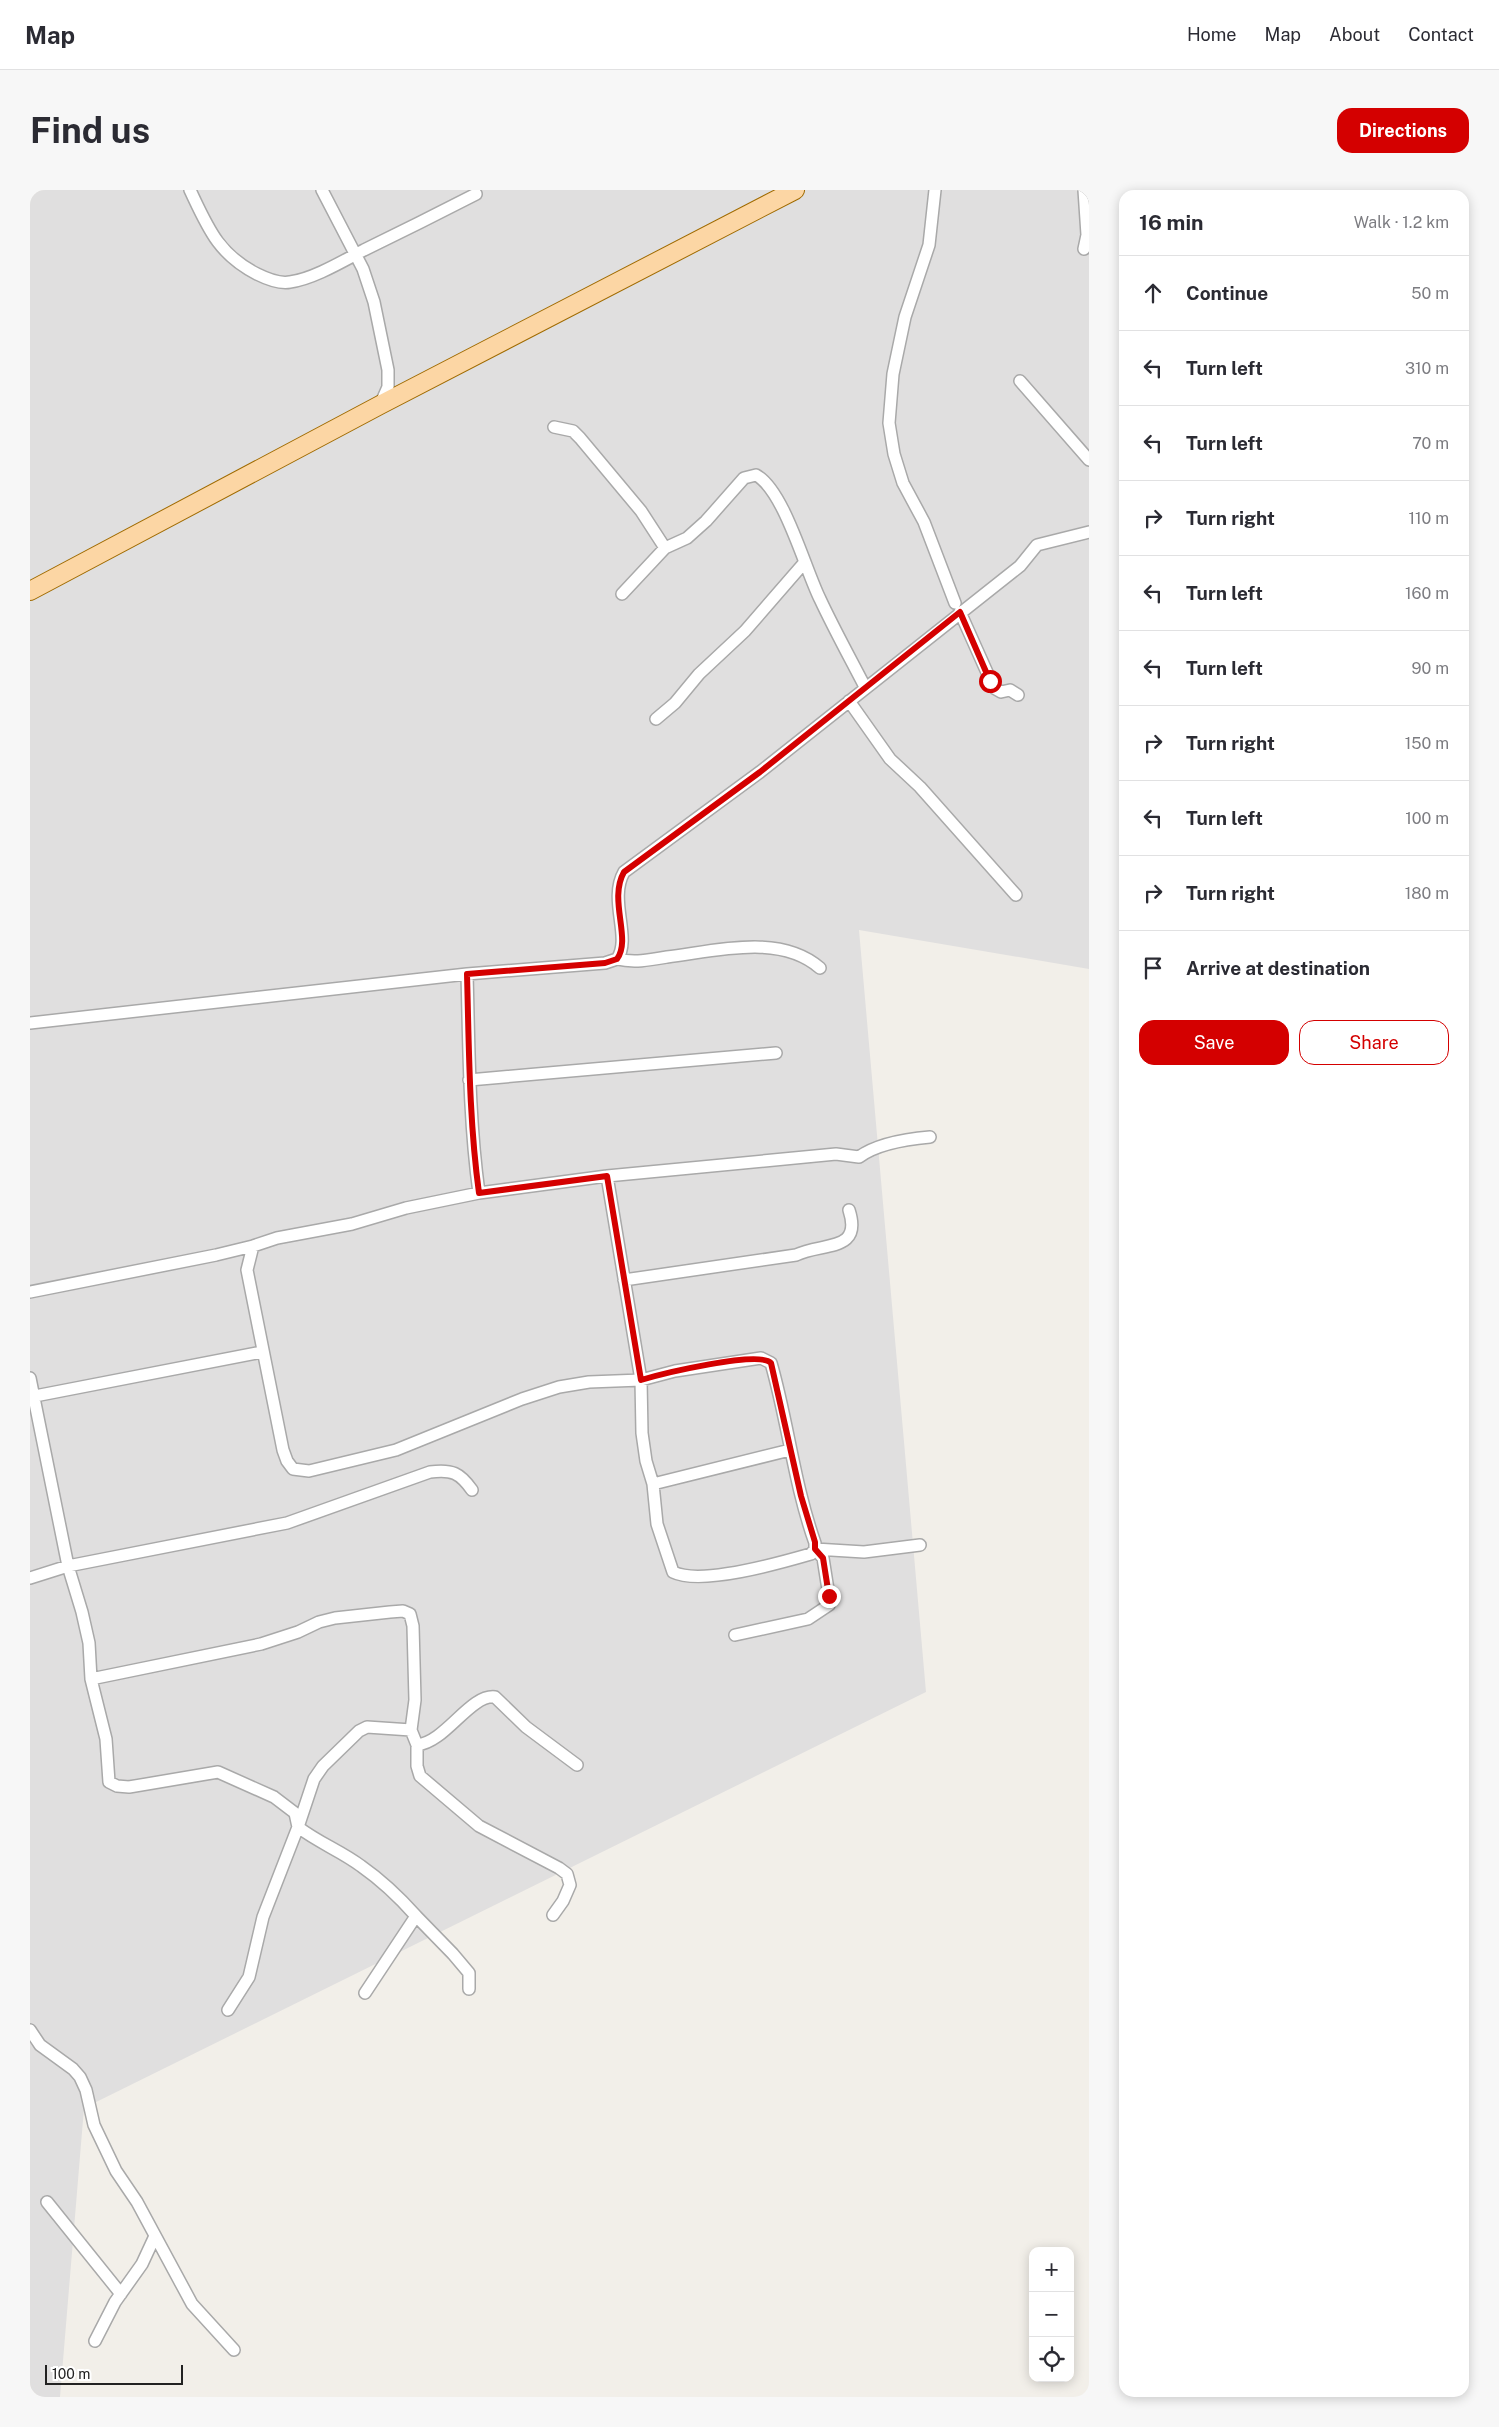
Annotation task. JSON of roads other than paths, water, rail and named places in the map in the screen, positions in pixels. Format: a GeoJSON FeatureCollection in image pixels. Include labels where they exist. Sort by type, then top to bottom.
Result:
{"type":"FeatureCollection","features":[{"type":"Feature","properties":{"kind":"main road"},"geometry":{"type":"LineString","coordinates":[[30,591],[380,404],[795,190]]}},
{"type":"Feature","properties":{"kind":"street"},"geometry":{"type":"LineString","coordinates":[[190,190],[213,237],[222,250],[235,261],[269,280],[289,283],[307,277],[355,255],[476,194]]}},
{"type":"Feature","properties":{"kind":"street"},"geometry":{"type":"LineString","coordinates":[[322,190],[368,283],[386,352],[388,387],[380,404]]}},
{"type":"Feature","properties":{"kind":"street"},"geometry":{"type":"LineString","coordinates":[[935,190],[929,245],[905,317],[893,374],[889,423],[894,454],[904,483],[924,522],[958,608],[994,688],[1001,692],[1010,690],[1018,695]]}},
{"type":"Feature","properties":{"kind":"street"},"geometry":{"type":"LineString","coordinates":[[1084,190],[1088,228],[1084,248]]}},
{"type":"Feature","properties":{"kind":"street"},"geometry":{"type":"LineString","coordinates":[[1020,381],[1089,460]]}},
{"type":"Feature","properties":{"kind":"street"},"geometry":{"type":"LineString","coordinates":[[554,427],[572,431],[580,438],[641,511],[665,548]]}},
{"type":"Feature","properties":{"kind":"street"},"geometry":{"type":"LineString","coordinates":[[622,594],[665,548],[686,538],[712,515],[744,478],[756,475],[763,478],[788,520],[819,598],[866,688]]}},
{"type":"Feature","properties":{"kind":"street"},"geometry":{"type":"LineString","coordinates":[[617,959],[622,947],[618,894],[619,881],[624,872],[760,772],[866,688],[958,608],[1020,566],[1036,545],[1089,532]]}},
{"type":"Feature","properties":{"kind":"street"},"geometry":{"type":"LineString","coordinates":[[656,719],[675,703],[699,674],[745,631],[804,563]]}},
{"type":"Feature","properties":{"kind":"street"},"geometry":{"type":"LineString","coordinates":[[849,701],[890,759],[920,787],[1016,895]]}},
{"type":"Feature","properties":{"kind":"street"},"geometry":{"type":"LineString","coordinates":[[30,1023],[467,974],[605,963],[617,959],[627,962],[641,961],[740,949],[779,948],[800,954],[820,968]]}},
{"type":"Feature","properties":{"kind":"street"},"geometry":{"type":"LineString","coordinates":[[467,974],[469,1080],[473,1152],[479,1193]]}},
{"type":"Feature","properties":{"kind":"street"},"geometry":{"type":"LineString","coordinates":[[469,1080],[776,1054]]}},
{"type":"Feature","properties":{"kind":"street"},"geometry":{"type":"LineString","coordinates":[[30,1292],[253,1246],[277,1238],[352,1224],[406,1208],[479,1193],[607,1176],[836,1154],[859,1157],[868,1150],[883,1147],[899,1140],[930,1136]]}},
{"type":"Feature","properties":{"kind":"street"},"geometry":{"type":"LineString","coordinates":[[253,1246],[247,1270],[262,1352],[287,1460],[293,1468],[308,1470],[396,1450],[489,1411],[559,1387],[590,1382],[641,1380],[675,1371],[761,1358],[771,1363],[779,1391],[790,1450],[815,1542],[815,1549],[811,1554],[750,1569],[704,1577],[683,1577],[673,1572],[657,1524],[653,1484],[646,1461],[642,1433],[641,1380],[607,1176]]}},
{"type":"Feature","properties":{"kind":"street"},"geometry":{"type":"LineString","coordinates":[[624,1280],[711,1269],[796,1255],[809,1248],[827,1247],[844,1241],[851,1236],[854,1224],[849,1210]]}},
{"type":"Feature","properties":{"kind":"street"},"geometry":{"type":"LineString","coordinates":[[35,1396],[262,1352]]}},
{"type":"Feature","properties":{"kind":"street"},"geometry":{"type":"LineString","coordinates":[[30,1378],[68,1566],[89,1643],[91,1679],[106,1739],[109,1782],[129,1786],[218,1772],[274,1797],[295,1813],[298,1827],[321,1844],[361,1865],[416,1916],[469,1973],[469,1989]]}},
{"type":"Feature","properties":{"kind":"street"},"geometry":{"type":"LineString","coordinates":[[653,1484],[790,1450]]}},
{"type":"Feature","properties":{"kind":"street"},"geometry":{"type":"LineString","coordinates":[[30,1578],[68,1566],[287,1523],[430,1472],[455,1473],[463,1477],[472,1490]]}},
{"type":"Feature","properties":{"kind":"street"},"geometry":{"type":"LineString","coordinates":[[815,1549],[864,1552],[920,1545]]}},
{"type":"Feature","properties":{"kind":"street"},"geometry":{"type":"LineString","coordinates":[[735,1635],[808,1619],[829,1605],[823,1558],[815,1549]]}},
{"type":"Feature","properties":{"kind":"street"},"geometry":{"type":"LineString","coordinates":[[91,1679],[261,1644],[290,1635],[319,1622],[335,1618],[403,1611],[410,1614],[413,1626],[415,1700],[411,1730],[417,1746],[417,1766],[420,1776],[429,1786],[479,1826],[513,1845],[538,1855],[567,1874],[570,1885],[563,1901],[553,1915]]}},
{"type":"Feature","properties":{"kind":"street"},"geometry":{"type":"LineString","coordinates":[[417,1746],[428,1744],[438,1738],[467,1711],[490,1697],[495,1697],[526,1727],[577,1765]]}},
{"type":"Feature","properties":{"kind":"street"},"geometry":{"type":"LineString","coordinates":[[228,2010],[249,1976],[263,1917],[298,1827],[314,1779],[323,1766],[359,1731],[367,1727],[411,1730]]}},
{"type":"Feature","properties":{"kind":"street"},"geometry":{"type":"LineString","coordinates":[[365,1993],[416,1916]]}},
{"type":"Feature","properties":{"kind":"street"},"geometry":{"type":"LineString","coordinates":[[30,2030],[40,2045],[73,2069],[83,2083],[94,2125],[116,2171],[137,2202],[192,2304],[234,2350]]}},
{"type":"Feature","properties":{"kind":"street"},"geometry":{"type":"LineString","coordinates":[[47,2202],[121,2294]]}},
{"type":"Feature","properties":{"kind":"street"},"geometry":{"type":"LineString","coordinates":[[95,2341],[121,2294],[142,2264],[155,2236]]}}]}
